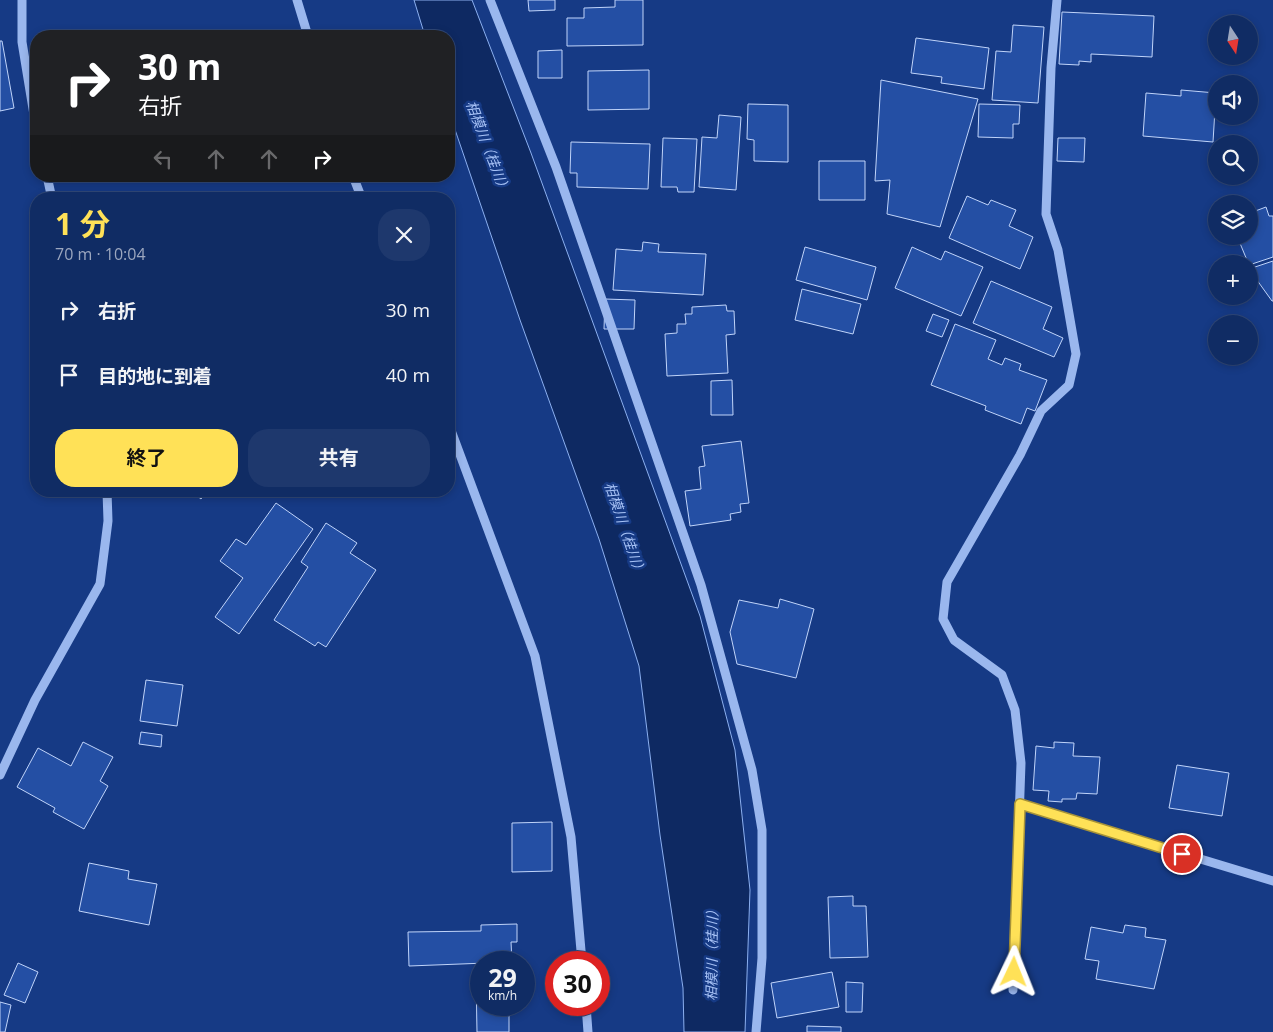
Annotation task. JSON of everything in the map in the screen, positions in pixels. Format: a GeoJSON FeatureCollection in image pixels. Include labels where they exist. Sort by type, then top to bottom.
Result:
{"type":"FeatureCollection","features":[{"type":"Feature","properties":{"kind":"street"},"geometry":{"type":"LineString","coordinates":[[22,0],[22,42],[30,91]]}},
{"type":"Feature","properties":{"kind":"street"},"geometry":{"type":"LineString","coordinates":[[297,0],[306,30]]}},
{"type":"Feature","properties":{"kind":"street"},"geometry":{"type":"LineString","coordinates":[[490,0],[556,167],[701,586],[752,770],[762,830],[762,958],[756,1032]]}},
{"type":"Feature","properties":{"kind":"street"},"geometry":{"type":"LineString","coordinates":[[1013,990],[1021,763],[1015,710],[1002,675],[954,640],[943,619],[947,582],[1020,455],[1041,412],[1069,385],[1076,354],[1058,250],[1046,214],[1051,68],[1057,0]]}},
{"type":"Feature","properties":{"kind":"street"},"geometry":{"type":"LineString","coordinates":[[455,441],[536,656],[571,837],[581,951]]}},
{"type":"Feature","properties":{"kind":"street"},"geometry":{"type":"LineString","coordinates":[[0,775],[35,700],[100,584],[108,521],[107,497]]}},
{"type":"Feature","properties":{"kind":"street"},"geometry":{"type":"LineString","coordinates":[[1020,804],[1273,881]]}},
{"type":"Feature","properties":{"kind":"street"},"geometry":{"type":"LineString","coordinates":[[587,1016],[588,1032]]}},
{"type":"Feature","properties":{"kind":"water","name":"相模川（桂川）"},"geometry":{"type":"Polygon","coordinates":[[[414,0],[472,0],[531,153],[700,616],[735,750],[750,890],[745,1032],[684,1032],[683,988],[660,835],[639,666],[599,539],[520,320],[455,130],[455,30],[423,30],[414,0]]]}},
{"type":"Feature","properties":{"kind":"building"},"geometry":{"type":"Polygon","coordinates":[[[528,0],[555,0],[555,10],[529,11],[528,0]]]}},
{"type":"Feature","properties":{"kind":"building"},"geometry":{"type":"Polygon","coordinates":[[[615,0],[643,0],[643,45],[567,46],[567,18],[584,18],[584,8],[615,7],[615,0]]]}},
{"type":"Feature","properties":{"kind":"building"},"geometry":{"type":"Polygon","coordinates":[[[1062,12],[1154,16],[1152,57],[1091,54],[1091,62],[1079,61],[1079,65],[1059,64],[1062,12]]]}},
{"type":"Feature","properties":{"kind":"building"},"geometry":{"type":"Polygon","coordinates":[[[1013,25],[1044,27],[1038,103],[992,100],[996,51],[1011,52],[1013,25]]]}},
{"type":"Feature","properties":{"kind":"building"},"geometry":{"type":"Polygon","coordinates":[[[916,38],[989,48],[984,89],[941,83],[942,77],[911,73],[916,38]]]}},
{"type":"Feature","properties":{"kind":"building"},"geometry":{"type":"Polygon","coordinates":[[[0,41],[2,41],[14,108],[0,111],[0,41]]]}},
{"type":"Feature","properties":{"kind":"building"},"geometry":{"type":"Polygon","coordinates":[[[562,50],[562,78],[538,78],[538,51],[562,50]]]}},
{"type":"Feature","properties":{"kind":"building"},"geometry":{"type":"Polygon","coordinates":[[[649,70],[649,109],[588,110],[588,71],[649,70]]]}},
{"type":"Feature","properties":{"kind":"building"},"geometry":{"type":"Polygon","coordinates":[[[881,80],[978,99],[940,227],[887,214],[890,180],[875,181],[881,80]]]}},
{"type":"Feature","properties":{"kind":"building"},"geometry":{"type":"Polygon","coordinates":[[[1181,90],[1208,92],[1208,125],[1214,125],[1213,135],[1208,135],[1208,142],[1143,136],[1146,93],[1181,96],[1181,90]]]}},
{"type":"Feature","properties":{"kind":"building"},"geometry":{"type":"Polygon","coordinates":[[[748,104],[788,105],[788,162],[754,161],[754,140],[747,139],[748,104]]]}},
{"type":"Feature","properties":{"kind":"building"},"geometry":{"type":"Polygon","coordinates":[[[979,104],[1020,105],[1019,124],[1013,124],[1013,138],[978,137],[979,104]]]}},
{"type":"Feature","properties":{"kind":"building"},"geometry":{"type":"Polygon","coordinates":[[[719,115],[741,117],[736,190],[699,187],[702,137],[717,138],[719,115]]]}},
{"type":"Feature","properties":{"kind":"building"},"geometry":{"type":"Polygon","coordinates":[[[663,138],[697,139],[694,192],[678,192],[677,187],[661,187],[663,138]]]}},
{"type":"Feature","properties":{"kind":"building"},"geometry":{"type":"Polygon","coordinates":[[[1058,138],[1085,138],[1084,162],[1057,161],[1058,138]]]}},
{"type":"Feature","properties":{"kind":"building"},"geometry":{"type":"Polygon","coordinates":[[[571,142],[650,144],[648,189],[577,187],[577,173],[570,173],[571,142]]]}},
{"type":"Feature","properties":{"kind":"building"},"geometry":{"type":"Polygon","coordinates":[[[819,161],[865,161],[865,200],[819,200],[819,161]]]}},
{"type":"Feature","properties":{"kind":"building"},"geometry":{"type":"Polygon","coordinates":[[[967,196],[988,205],[991,200],[1016,210],[1009,226],[1033,237],[1020,269],[949,238],[967,196]]]}},
{"type":"Feature","properties":{"kind":"building"},"geometry":{"type":"Polygon","coordinates":[[[1266,207],[1269,216],[1273,216],[1273,257],[1258,262],[1258,255],[1245,255],[1241,245],[1258,245],[1258,210],[1266,207]]]}},
{"type":"Feature","properties":{"kind":"building"},"geometry":{"type":"Polygon","coordinates":[[[643,242],[659,244],[658,252],[706,254],[703,295],[613,290],[616,249],[642,251],[643,242]]]}},
{"type":"Feature","properties":{"kind":"building"},"geometry":{"type":"Polygon","coordinates":[[[805,247],[876,267],[867,300],[796,280],[805,247]]]}},
{"type":"Feature","properties":{"kind":"building"},"geometry":{"type":"Polygon","coordinates":[[[912,247],[941,260],[945,251],[983,267],[961,316],[895,288],[912,247]]]}},
{"type":"Feature","properties":{"kind":"building"},"geometry":{"type":"Polygon","coordinates":[[[1273,261],[1273,301],[1258,282],[1258,266],[1273,261]]]}},
{"type":"Feature","properties":{"kind":"building"},"geometry":{"type":"Polygon","coordinates":[[[991,281],[1052,307],[1043,329],[1063,338],[1054,357],[973,323],[991,281]]]}},
{"type":"Feature","properties":{"kind":"building"},"geometry":{"type":"Polygon","coordinates":[[[802,289],[861,304],[853,334],[795,320],[802,289]]]}},
{"type":"Feature","properties":{"kind":"building"},"geometry":{"type":"Polygon","coordinates":[[[605,299],[635,300],[634,329],[604,329],[605,299]]]}},
{"type":"Feature","properties":{"kind":"building"},"geometry":{"type":"Polygon","coordinates":[[[726,305],[727,311],[734,311],[735,334],[726,335],[728,373],[667,376],[665,334],[677,333],[677,324],[686,324],[685,314],[692,314],[692,307],[726,305]]]}},
{"type":"Feature","properties":{"kind":"building"},"geometry":{"type":"Polygon","coordinates":[[[933,314],[949,320],[942,337],[926,331],[933,314]]]}},
{"type":"Feature","properties":{"kind":"building"},"geometry":{"type":"Polygon","coordinates":[[[955,324],[996,340],[988,359],[1002,365],[1005,358],[1021,364],[1019,370],[1047,380],[1035,411],[1027,408],[1021,424],[985,410],[986,406],[931,385],[955,324]]]}},
{"type":"Feature","properties":{"kind":"building"},"geometry":{"type":"Polygon","coordinates":[[[732,380],[733,415],[711,415],[711,381],[732,380]]]}},
{"type":"Feature","properties":{"kind":"building"},"geometry":{"type":"Polygon","coordinates":[[[741,441],[749,503],[740,504],[741,512],[730,514],[731,520],[690,526],[685,491],[701,489],[699,467],[705,466],[702,446],[741,441]]]}},
{"type":"Feature","properties":{"kind":"building"},"geometry":{"type":"Polygon","coordinates":[[[276,503],[313,529],[239,634],[215,617],[243,578],[220,561],[236,539],[246,545],[276,503]]]}},
{"type":"Feature","properties":{"kind":"building"},"geometry":{"type":"Polygon","coordinates":[[[326,523],[357,543],[350,553],[376,570],[326,647],[318,642],[315,646],[274,620],[308,567],[301,562],[326,523]]]}},
{"type":"Feature","properties":{"kind":"building"},"geometry":{"type":"Polygon","coordinates":[[[780,599],[814,609],[796,678],[737,664],[730,632],[739,600],[778,608],[780,599]]]}},
{"type":"Feature","properties":{"kind":"building"},"geometry":{"type":"Polygon","coordinates":[[[146,680],[183,685],[177,726],[140,721],[146,680]]]}},
{"type":"Feature","properties":{"kind":"building"},"geometry":{"type":"Polygon","coordinates":[[[141,732],[162,735],[161,747],[139,744],[141,732]]]}},
{"type":"Feature","properties":{"kind":"building"},"geometry":{"type":"Polygon","coordinates":[[[83,742],[113,757],[100,781],[108,786],[84,829],[53,812],[55,808],[17,787],[38,748],[71,766],[83,742]]]}},
{"type":"Feature","properties":{"kind":"building"},"geometry":{"type":"Polygon","coordinates":[[[1054,742],[1074,743],[1073,756],[1100,757],[1097,794],[1077,793],[1076,799],[1062,799],[1062,802],[1048,801],[1049,791],[1033,790],[1036,746],[1054,748],[1054,742]]]}},
{"type":"Feature","properties":{"kind":"building"},"geometry":{"type":"Polygon","coordinates":[[[1177,765],[1229,773],[1222,816],[1169,808],[1177,765]]]}},
{"type":"Feature","properties":{"kind":"building"},"geometry":{"type":"Polygon","coordinates":[[[552,822],[552,871],[512,872],[512,823],[552,822]]]}},
{"type":"Feature","properties":{"kind":"building"},"geometry":{"type":"Polygon","coordinates":[[[89,863],[129,871],[128,879],[157,884],[149,925],[79,911],[89,863]]]}},
{"type":"Feature","properties":{"kind":"building"},"geometry":{"type":"Polygon","coordinates":[[[853,896],[853,906],[866,906],[868,957],[830,958],[828,897],[853,896]]]}},
{"type":"Feature","properties":{"kind":"building"},"geometry":{"type":"Polygon","coordinates":[[[517,924],[517,942],[511,942],[511,951],[470,951],[470,964],[409,966],[408,932],[481,931],[481,925],[517,924]]]}},
{"type":"Feature","properties":{"kind":"building"},"geometry":{"type":"Polygon","coordinates":[[[1125,925],[1146,928],[1145,937],[1166,940],[1154,989],[1096,979],[1099,961],[1085,959],[1091,927],[1123,933],[1125,925]]]}},
{"type":"Feature","properties":{"kind":"building"},"geometry":{"type":"Polygon","coordinates":[[[18,963],[38,972],[25,1003],[4,995],[18,963]]]}},
{"type":"Feature","properties":{"kind":"building"},"geometry":{"type":"Polygon","coordinates":[[[832,972],[839,1007],[777,1018],[771,983],[832,972]]]}},
{"type":"Feature","properties":{"kind":"building"},"geometry":{"type":"Polygon","coordinates":[[[846,982],[863,983],[862,1012],[846,1012],[846,982]]]}},
{"type":"Feature","properties":{"kind":"building"},"geometry":{"type":"Polygon","coordinates":[[[0,1002],[11,1005],[5,1032],[0,1032],[0,1002]]]}},
{"type":"Feature","properties":{"kind":"building"},"geometry":{"type":"Polygon","coordinates":[[[477,1016],[509,1016],[509,1032],[477,1032],[477,1016]]]}},
{"type":"Feature","properties":{"kind":"building"},"geometry":{"type":"Polygon","coordinates":[[[807,1026],[841,1027],[841,1032],[807,1032],[807,1026]]]}},
{"type":"Feature","properties":{"kind":"route"},"geometry":{"type":"LineString","coordinates":[[1014,972],[1020,804],[1182,854]]}}]}
